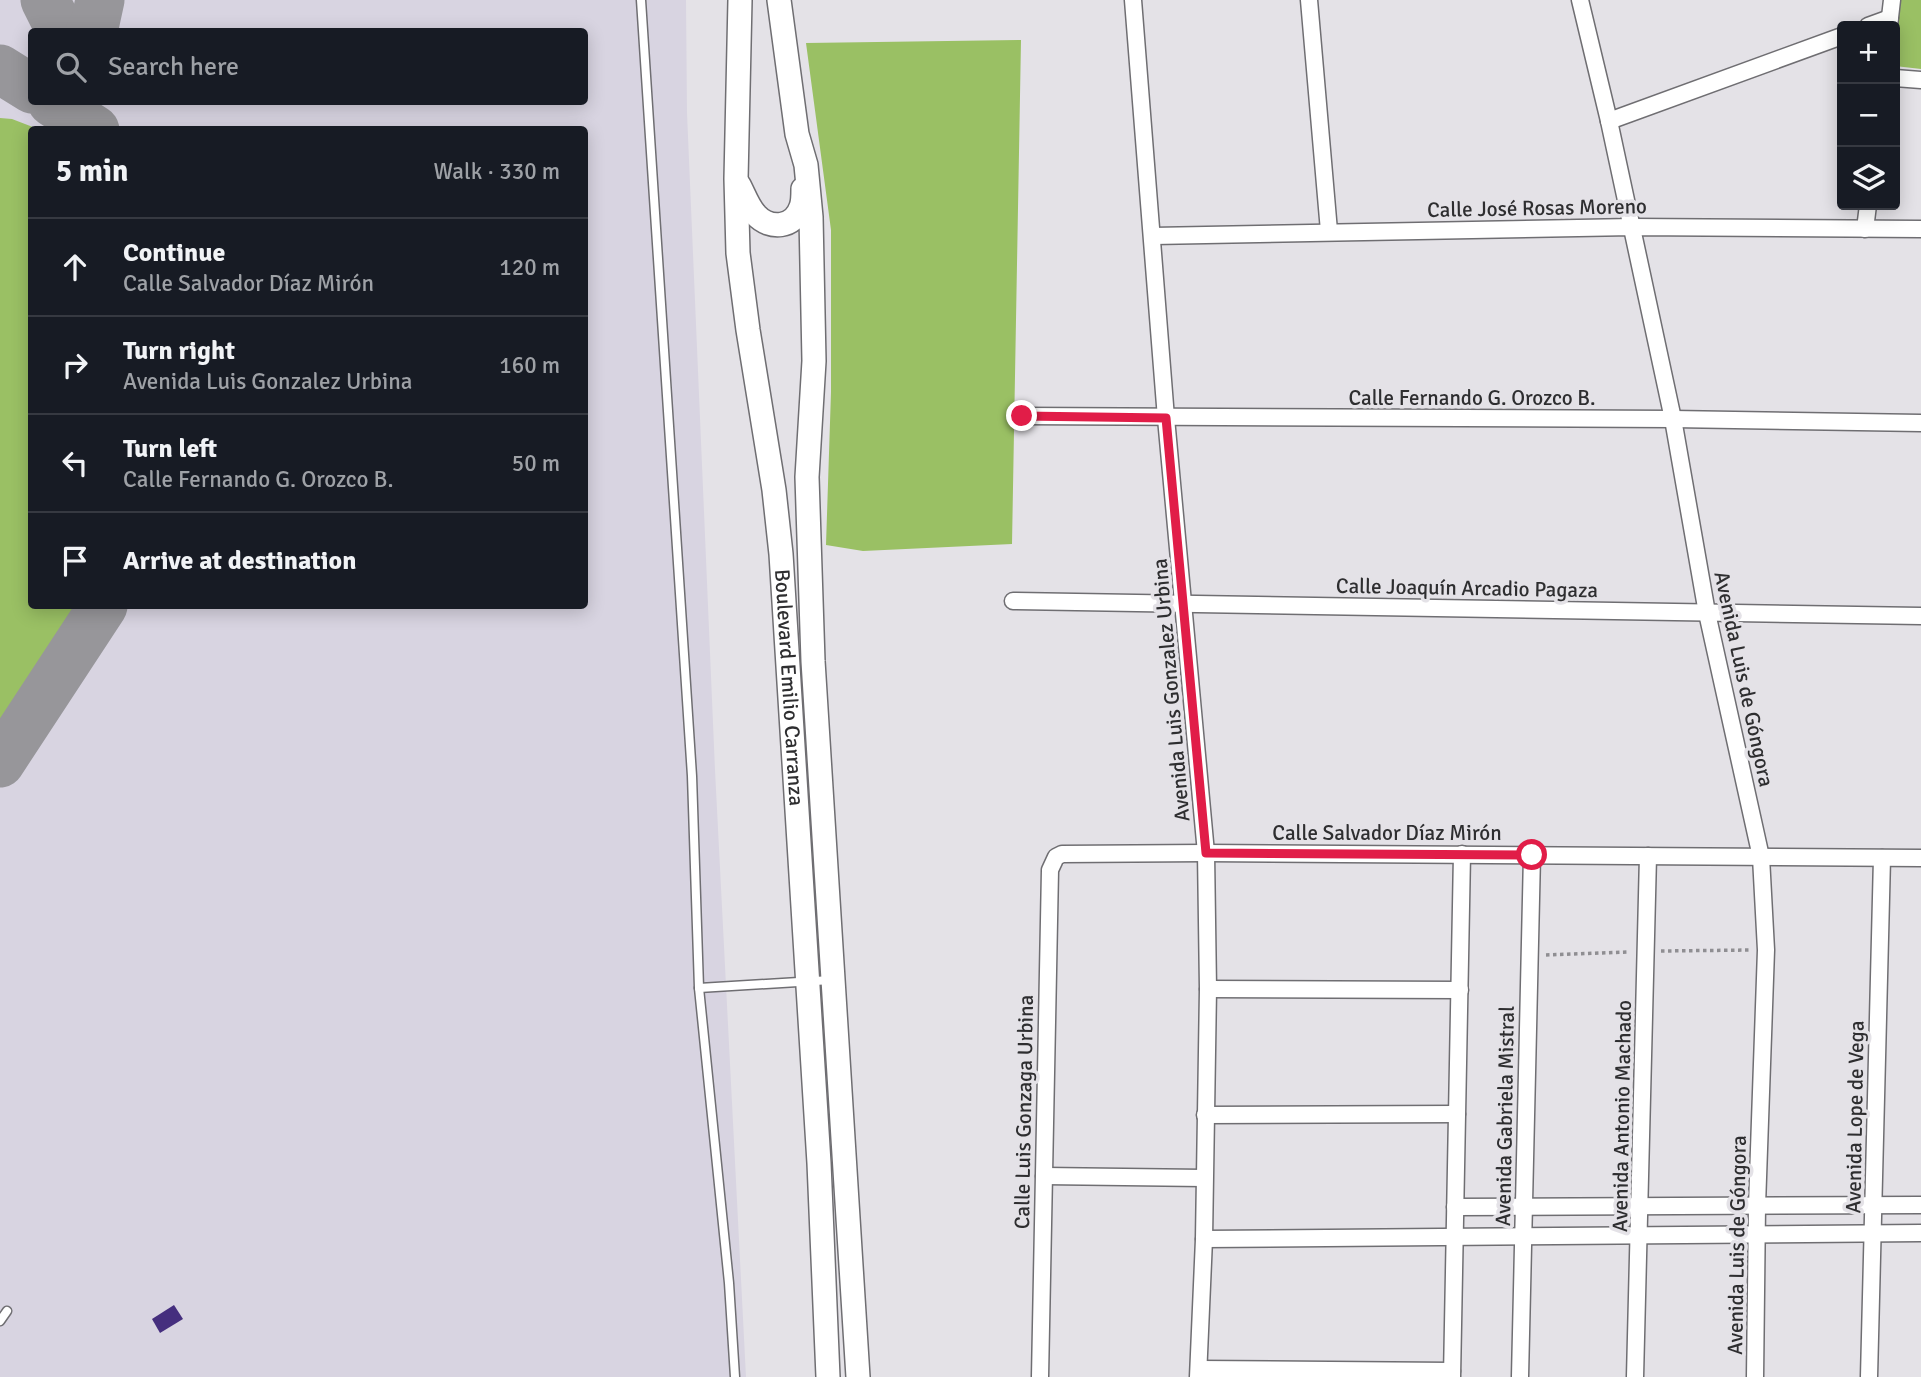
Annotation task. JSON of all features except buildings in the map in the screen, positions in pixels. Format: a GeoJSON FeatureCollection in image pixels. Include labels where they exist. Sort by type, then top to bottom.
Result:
{"type":"FeatureCollection","features":[{"type":"Feature","properties":{"kind":"street","name":"Boulevard Emilio Carranza"},"geometry":{"type":"LineString","coordinates":[[740,0],[736,179],[738,253],[774,490],[780,554],[819,1163],[828,1377]]}},
{"type":"Feature","properties":{"kind":"street","name":"Boulevard Emilio Carranza"},"geometry":{"type":"LineString","coordinates":[[779,0],[797,134],[806,165],[811,217],[814,362],[807,503],[813,661],[858,1377]]}},
{"type":"Feature","properties":{"kind":"street","name":"Avenida Luis Gonzalez Urbina"},"geometry":{"type":"LineString","coordinates":[[1133,0],[1166,418],[1206,853],[1208,989],[1199,1373]]}},
{"type":"Feature","properties":{"kind":"street"},"geometry":{"type":"LineString","coordinates":[[1309,0],[1329,231]]}},
{"type":"Feature","properties":{"kind":"street","name":"Avenida Luis de Góngora"},"geometry":{"type":"LineString","coordinates":[[1580,0],[1673,419],[1707,612],[1761,857],[1766,950],[1757,1206],[1755,1377]]}},
{"type":"Feature","properties":{"kind":"street"},"geometry":{"type":"LineString","coordinates":[[1889,21],[1892,0]]}},
{"type":"Feature","properties":{"kind":"street"},"geometry":{"type":"LineString","coordinates":[[1609,121],[1837,38]]}},
{"type":"Feature","properties":{"kind":"street"},"geometry":{"type":"LineString","coordinates":[[1900,78],[1921,80]]}},
{"type":"Feature","properties":{"kind":"street"},"geometry":{"type":"LineString","coordinates":[[736,179],[754,213],[773,226],[786,225],[801,206],[806,165]]}},
{"type":"Feature","properties":{"kind":"street"},"geometry":{"type":"LineString","coordinates":[[1865,229],[1867,210]]}},
{"type":"Feature","properties":{"kind":"street","name":"Calle José Rosas Moreno"},"geometry":{"type":"LineString","coordinates":[[1153,236],[1632,227],[1921,229]]}},
{"type":"Feature","properties":{"kind":"street","name":"Calle Fernando G. Orozco B."},"geometry":{"type":"LineString","coordinates":[[1022,416],[1921,423]]}},
{"type":"Feature","properties":{"kind":"street","name":"Calle Joaquín Arcadio Pagaza"},"geometry":{"type":"LineString","coordinates":[[1013,601],[1921,616]]}},
{"type":"Feature","properties":{"kind":"street","name":"Calle Salvador Díaz Mirón"},"geometry":{"type":"LineString","coordinates":[[1062,854],[1921,858]]}},
{"type":"Feature","properties":{"kind":"street","name":"Calle Luis Gonzaga Urbina"},"geometry":{"type":"LineString","coordinates":[[1040,1377],[1050,870],[1051,863],[1062,854]]}},
{"type":"Feature","properties":{"kind":"street"},"geometry":{"type":"LineString","coordinates":[[1199,1373],[1452,1374],[1462,854]]}},
{"type":"Feature","properties":{"kind":"street","name":"Avenida Gabriela Mistral"},"geometry":{"type":"LineString","coordinates":[[1520,1377],[1532,855]]}},
{"type":"Feature","properties":{"kind":"street","name":"Avenida Antonio Machado"},"geometry":{"type":"LineString","coordinates":[[1635,1377],[1648,856]]}},
{"type":"Feature","properties":{"kind":"street","name":"Avenida Lope de Vega"},"geometry":{"type":"LineString","coordinates":[[1869,1377],[1882,858]]}},
{"type":"Feature","properties":{"kind":"street"},"geometry":{"type":"LineString","coordinates":[[1208,989],[1460,990]]}},
{"type":"Feature","properties":{"kind":"street"},"geometry":{"type":"LineString","coordinates":[[1205,1115],[1457,1114]]}},
{"type":"Feature","properties":{"kind":"street"},"geometry":{"type":"LineString","coordinates":[[1044,1176],[1204,1178]]}},
{"type":"Feature","properties":{"kind":"street"},"geometry":{"type":"LineString","coordinates":[[1455,1207],[1921,1205]]}},
{"type":"Feature","properties":{"kind":"street"},"geometry":{"type":"LineString","coordinates":[[1204,1239],[1921,1233]]}},
{"type":"Feature","properties":{"kind":"lane"},"geometry":{"type":"LineString","coordinates":[[640,0],[692,776],[699,988],[729,1283],[735,1377]]}},
{"type":"Feature","properties":{"kind":"lane"},"geometry":{"type":"LineString","coordinates":[[699,988],[834,980]]}},
{"type":"Feature","properties":{"kind":"lane"},"geometry":{"type":"LineString","coordinates":[[0,1321],[7,1311]]}},
{"type":"Feature","properties":{"kind":"shaded area"},"geometry":{"type":"Polygon","coordinates":[[[0,0],[686,0],[687,113],[715,770],[746,1377],[0,1377],[0,0]]]}},
{"type":"Feature","properties":{"kind":"green space"},"geometry":{"type":"Polygon","coordinates":[[[1899,0],[1921,0],[1921,69],[1900,67],[1900,21],[1896,21],[1899,0]]]}},
{"type":"Feature","properties":{"kind":"green space"},"geometry":{"type":"Polygon","coordinates":[[[1021,40],[1012,544],[863,551],[826,545],[831,392],[831,230],[806,43],[1021,40]]]}},
{"type":"Feature","properties":{"kind":"green space"},"geometry":{"type":"Polygon","coordinates":[[[0,118],[12,119],[30,126],[28,126],[28,609],[81,609],[0,733],[0,118]]]}},
{"type":"Feature","properties":{"kind":"taxiway"},"geometry":{"type":"LineString","coordinates":[[45,0],[59,28]]}},
{"type":"Feature","properties":{"kind":"taxiway"},"geometry":{"type":"LineString","coordinates":[[92,28],[100,0]]}},
{"type":"Feature","properties":{"kind":"taxiway"},"geometry":{"type":"LineString","coordinates":[[0,69],[28,86]]}},
{"type":"Feature","properties":{"kind":"taxiway"},"geometry":{"type":"LineString","coordinates":[[57,105],[89,126]]}},
{"type":"Feature","properties":{"kind":"taxiway"},"geometry":{"type":"LineString","coordinates":[[0,763],[101,609]]}},
{"type":"Feature","properties":{"kind":"route"},"geometry":{"type":"LineString","coordinates":[[1022,416],[1166,418],[1206,853],[1532,855]]}}]}
